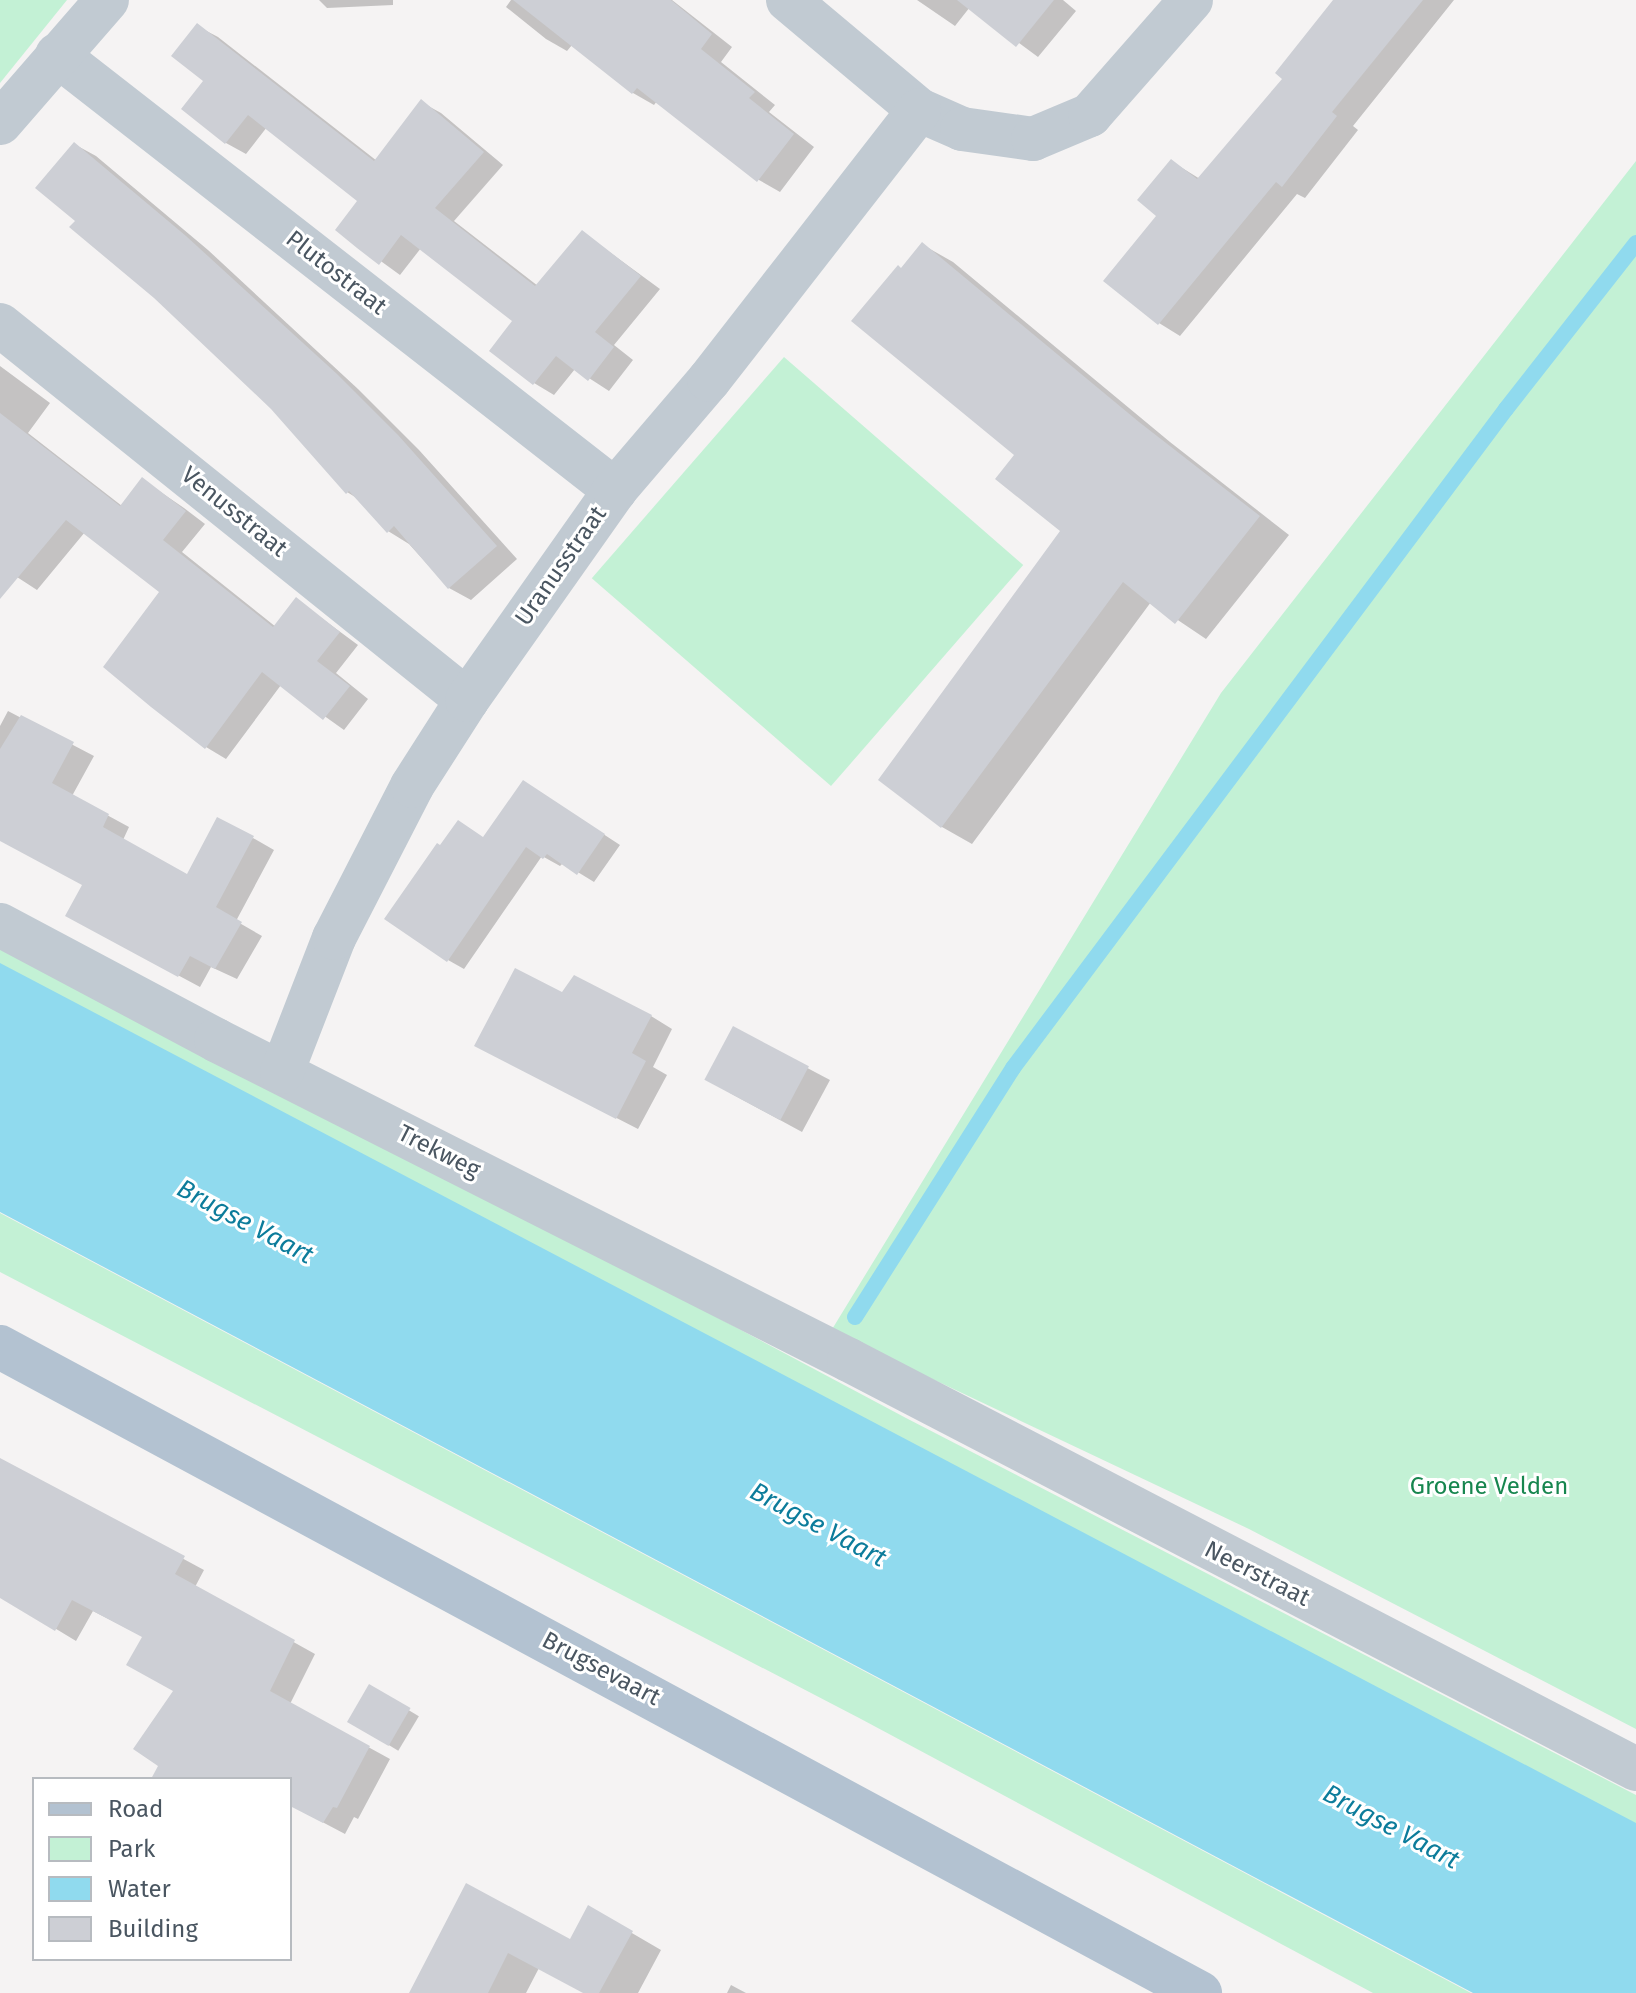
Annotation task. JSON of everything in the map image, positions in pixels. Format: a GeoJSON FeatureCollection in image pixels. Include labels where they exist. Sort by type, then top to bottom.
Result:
{"type":"FeatureCollection","features":[{"type":"Feature","properties":{"kind":"main road","name":"Brugsevaart"},"geometry":{"type":"LineString","coordinates":[[0,1347],[1200,1993]]}},
{"type":"Feature","properties":{"kind":"street"},"geometry":{"type":"LineString","coordinates":[[0,123],[107,0]]}},
{"type":"Feature","properties":{"kind":"street"},"geometry":{"type":"LineString","coordinates":[[788,0],[919,110],[962,129],[1033,139],[1090,115],[1191,0]]}},
{"type":"Feature","properties":{"kind":"street","name":"Plutostraat"},"geometry":{"type":"LineString","coordinates":[[57,55],[615,490]]}},
{"type":"Feature","properties":{"kind":"street","name":"Uranusstraat"},"geometry":{"type":"LineString","coordinates":[[282,1072],[334,938],[412,786],[467,700],[615,490],[709,380],[919,110]]}},
{"type":"Feature","properties":{"kind":"street","name":"Venusstraat"},"geometry":{"type":"LineString","coordinates":[[0,325],[467,700]]}},
{"type":"Feature","properties":{"kind":"street","name":"Trekweg"},"geometry":{"type":"LineString","coordinates":[[0,925],[879,1377]]}},
{"type":"Feature","properties":{"kind":"street","name":"Neerstraat"},"geometry":{"type":"LineString","coordinates":[[879,1377],[1636,1769]]}},
{"type":"Feature","properties":{"kind":"green space"},"geometry":{"type":"Polygon","coordinates":[[[0,0],[67,0],[0,83],[0,0]]]}},
{"type":"Feature","properties":{"kind":"green space","name":"Groene Velden"},"geometry":{"type":"Polygon","coordinates":[[[1636,161],[1636,1729],[1249,1529],[831,1331],[1221,693],[1636,161]]]}},
{"type":"Feature","properties":{"kind":"green space"},"geometry":{"type":"Polygon","coordinates":[[[784,357],[1023,565],[831,786],[592,578],[784,357]]]}},
{"type":"Feature","properties":{"kind":"green space"},"geometry":{"type":"Polygon","coordinates":[[[0,946],[424,1161],[906,1418],[1636,1795],[1636,1825],[0,964],[0,946]]]}},
{"type":"Feature","properties":{"kind":"green space"},"geometry":{"type":"Polygon","coordinates":[[[0,1213],[1471,1993],[1373,1993],[861,1719],[0,1272],[0,1213]]]}},
{"type":"Feature","properties":{"kind":"water","name":"Brugse Vaart"},"geometry":{"type":"Polygon","coordinates":[[[0,963],[1636,1823],[1636,1993],[1473,1993],[0,1212],[0,963]]]}},
{"type":"Feature","properties":{"kind":"building"},"geometry":{"type":"Polygon","coordinates":[[[513,0],[671,0],[712,34],[701,49],[755,92],[749,98],[794,134],[757,182],[637,88],[632,94],[513,0]]]}},
{"type":"Feature","properties":{"kind":"building"},"geometry":{"type":"Polygon","coordinates":[[[957,0],[1054,0],[1016,47],[957,0]]]}},
{"type":"Feature","properties":{"kind":"building"},"geometry":{"type":"Polygon","coordinates":[[[1333,0],[1423,0],[1332,112],[1337,116],[1282,187],[1276,182],[1158,325],[1103,281],[1156,216],[1137,200],[1171,159],[1197,179],[1282,79],[1275,73],[1333,0]]]}},
{"type":"Feature","properties":{"kind":"building"},"geometry":{"type":"Polygon","coordinates":[[[197,23],[374,161],[421,99],[484,152],[435,208],[535,286],[582,230],[641,276],[595,332],[614,347],[588,381],[556,356],[533,385],[489,351],[512,321],[401,235],[379,265],[357,248],[335,230],[357,201],[248,115],[225,144],[181,109],[203,81],[171,56],[197,23]]]}},
{"type":"Feature","properties":{"kind":"building"},"geometry":{"type":"Polygon","coordinates":[[[74,142],[186,236],[337,374],[398,435],[497,546],[448,589],[394,526],[387,533],[349,491],[346,494],[271,409],[154,298],[69,227],[75,221],[35,188],[74,142]]]}},
{"type":"Feature","properties":{"kind":"building"},"geometry":{"type":"Polygon","coordinates":[[[922,242],[1139,422],[1260,516],[1175,624],[1123,582],[941,828],[878,780],[1060,531],[995,479],[1014,455],[851,321],[898,265],[901,268],[922,242]]]}},
{"type":"Feature","properties":{"kind":"building"},"geometry":{"type":"Polygon","coordinates":[[[0,413],[120,506],[142,477],[186,511],[163,540],[273,627],[296,597],[340,632],[317,661],[350,686],[323,720],[262,672],[205,749],[151,707],[103,667],[159,592],[66,520],[0,599],[0,413]]]}},
{"type":"Feature","properties":{"kind":"building"},"geometry":{"type":"Polygon","coordinates":[[[21,715],[74,742],[52,783],[109,814],[103,827],[187,874],[217,817],[254,836],[216,907],[242,922],[215,969],[190,956],[178,977],[65,916],[82,885],[0,841],[0,749],[21,715]]]}},
{"type":"Feature","properties":{"kind":"building"},"geometry":{"type":"Polygon","coordinates":[[[523,780],[605,834],[577,875],[547,854],[543,859],[526,847],[447,962],[384,919],[437,843],[440,845],[458,820],[483,837],[523,780]]]}},
{"type":"Feature","properties":{"kind":"building"},"geometry":{"type":"Polygon","coordinates":[[[515,968],[562,992],[574,975],[652,1015],[632,1053],[646,1061],[616,1119],[474,1046],[515,968]]]}},
{"type":"Feature","properties":{"kind":"building"},"geometry":{"type":"Polygon","coordinates":[[[733,1026],[809,1066],[780,1120],[704,1080],[733,1026]]]}},
{"type":"Feature","properties":{"kind":"building"},"geometry":{"type":"Polygon","coordinates":[[[0,1458],[185,1556],[175,1574],[295,1640],[270,1691],[370,1746],[337,1808],[333,1807],[323,1823],[292,1807],[292,1777],[152,1777],[158,1766],[133,1749],[173,1691],[126,1665],[142,1637],[72,1600],[55,1631],[0,1598],[0,1458]]]}},
{"type":"Feature","properties":{"kind":"building"},"geometry":{"type":"Polygon","coordinates":[[[369,1684],[411,1708],[389,1746],[347,1722],[369,1684]]]}},
{"type":"Feature","properties":{"kind":"building"},"geometry":{"type":"Polygon","coordinates":[[[466,1883],[570,1939],[588,1905],[633,1931],[599,1993],[583,1993],[508,1953],[488,1993],[409,1993],[466,1883]]]}},
{"type":"Feature","properties":{"kind":"waterway"},"geometry":{"type":"LineString","coordinates":[[855,1317],[1013,1068],[1506,409],[1636,243]]}}]}
